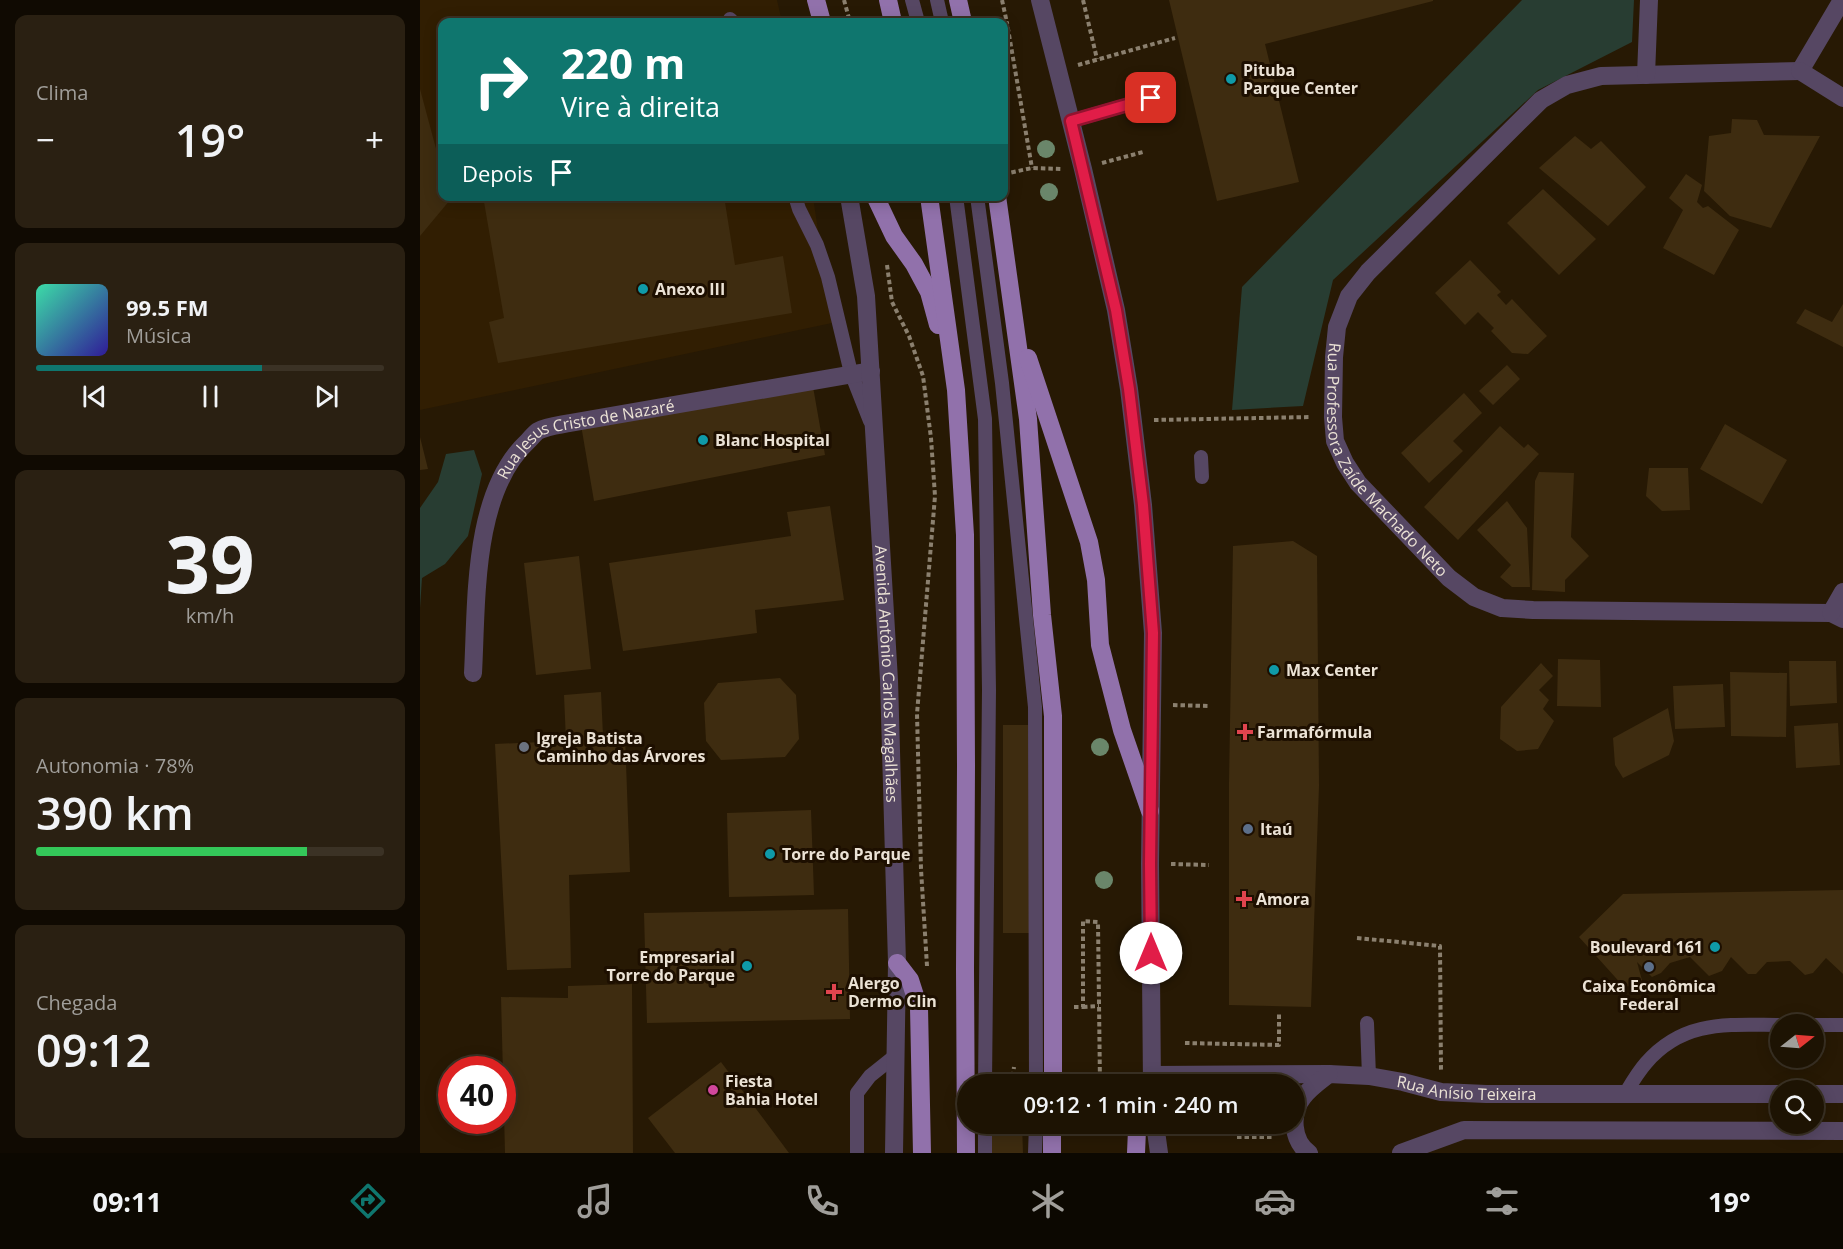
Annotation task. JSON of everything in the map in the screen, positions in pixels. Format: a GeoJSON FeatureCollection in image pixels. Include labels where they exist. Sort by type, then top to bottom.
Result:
{"type":"FeatureCollection","features":[{"type":"Feature","properties":{"kind":"main road"},"geometry":{"type":"LineString","coordinates":[[816,0],[820,18]]}},
{"type":"Feature","properties":{"kind":"main road"},"geometry":{"type":"LineString","coordinates":[[888,0],[892,18]]}},
{"type":"Feature","properties":{"kind":"main road"},"geometry":{"type":"LineString","coordinates":[[958,0],[962,18]]}},
{"type":"Feature","properties":{"kind":"main road"},"geometry":{"type":"LineString","coordinates":[[877,201],[894,236],[914,264],[928,292],[956,390]]}},
{"type":"Feature","properties":{"kind":"main road"},"geometry":{"type":"LineString","coordinates":[[930,201],[956,390],[965,535],[966,1153]]}},
{"type":"Feature","properties":{"kind":"main road"},"geometry":{"type":"LineString","coordinates":[[998,201],[1028,419],[1042,615],[1053,716],[1053,1074]]}},
{"type":"Feature","properties":{"kind":"main road"},"geometry":{"type":"LineString","coordinates":[[1015,316],[1089,542],[1096,580],[1100,645],[1122,730],[1150,812]]}},
{"type":"Feature","properties":{"kind":"main road"},"geometry":{"type":"LineString","coordinates":[[897,963],[910,980],[919,1008],[922,1153]]}},
{"type":"Feature","properties":{"kind":"main road"},"geometry":{"type":"LineString","coordinates":[[1052,1134],[1052,1153]]}},
{"type":"Feature","properties":{"kind":"main road"},"geometry":{"type":"LineString","coordinates":[[1136,1153],[1137,1134]]}},
{"type":"Feature","properties":{"kind":"street"},"geometry":{"type":"LineString","coordinates":[[1040,0],[1116,310],[1143,505],[1152,622],[1150,812],[1152,1074]]}},
{"type":"Feature","properties":{"kind":"street"},"geometry":{"type":"LineString","coordinates":[[1646,75],[1649,0]]}},
{"type":"Feature","properties":{"kind":"street"},"geometry":{"type":"LineString","coordinates":[[1842,0],[1800,71],[1843,98]]}},
{"type":"Feature","properties":{"kind":"street","name":"Rua Professora Zaíde Machado Neto"},"geometry":{"type":"LineString","coordinates":[[1800,71],[1601,76],[1567,85],[1540,100],[1368,272],[1349,296],[1337,327],[1333,417],[1335,441],[1358,483],[1449,578],[1474,597],[1502,608],[1533,610],[1837,616]]}},
{"type":"Feature","properties":{"kind":"street","name":"Avenida Antônio Carlos Magalhães"},"geometry":{"type":"LineString","coordinates":[[850,201],[866,296],[889,680],[897,963],[894,1153]]}},
{"type":"Feature","properties":{"kind":"street","name":"Rua Jesus Cristo de Nazaré"},"geometry":{"type":"LineString","coordinates":[[473,673],[480,560],[486,521],[497,485],[516,452],[539,431],[570,423],[871,371]]}},
{"type":"Feature","properties":{"kind":"street"},"geometry":{"type":"LineString","coordinates":[[1837,616],[1843,592]]}},
{"type":"Feature","properties":{"kind":"street"},"geometry":{"type":"LineString","coordinates":[[1310,1153],[1298,1142],[1295,1130],[1296,1111],[1302,1098],[1329,1074]]}},
{"type":"Feature","properties":{"kind":"street","name":"Rua Anísio Teixeira"},"geometry":{"type":"LineString","coordinates":[[1305,1075],[1369,1076],[1441,1092],[1486,1094],[1770,1094]]}},
{"type":"Feature","properties":{"kind":"street"},"geometry":{"type":"LineString","coordinates":[[1824,1094],[1843,1094]]}},
{"type":"Feature","properties":{"kind":"street"},"geometry":{"type":"LineString","coordinates":[[1401,1153],[1464,1130],[1843,1131]]}},
{"type":"Feature","properties":{"kind":"street"},"geometry":{"type":"LineString","coordinates":[[1156,1134],[1159,1153]]}},
{"type":"Feature","properties":{"kind":"lane"},"geometry":{"type":"LineString","coordinates":[[912,0],[917,18]]}},
{"type":"Feature","properties":{"kind":"lane"},"geometry":{"type":"LineString","coordinates":[[937,0],[941,18]]}},
{"type":"Feature","properties":{"kind":"lane"},"geometry":{"type":"LineString","coordinates":[[1071,121],[1151,98]]}},
{"type":"Feature","properties":{"kind":"lane"},"geometry":{"type":"LineString","coordinates":[[797,201],[817,245],[828,277],[851,374],[875,431]]}},
{"type":"Feature","properties":{"kind":"lane"},"geometry":{"type":"LineString","coordinates":[[957,201],[985,419],[989,690],[985,1074]]}},
{"type":"Feature","properties":{"kind":"lane"},"geometry":{"type":"LineString","coordinates":[[978,201],[1002,383],[1035,707],[1036,1074]]}},
{"type":"Feature","properties":{"kind":"lane"},"geometry":{"type":"LineString","coordinates":[[1201,457],[1202,477]]}},
{"type":"Feature","properties":{"kind":"lane"},"geometry":{"type":"LineString","coordinates":[[1367,1023],[1369,1076]]}},
{"type":"Feature","properties":{"kind":"lane"},"geometry":{"type":"LineString","coordinates":[[1625,1094],[1646,1063],[1665,1045],[1693,1031],[1716,1025],[1770,1025]]}},
{"type":"Feature","properties":{"kind":"lane"},"geometry":{"type":"LineString","coordinates":[[1824,1025],[1843,1025]]}},
{"type":"Feature","properties":{"kind":"lane"},"geometry":{"type":"LineString","coordinates":[[857,1153],[857,1093],[870,1076],[895,1056]]}},
{"type":"Feature","properties":{"kind":"lane"},"geometry":{"type":"LineString","coordinates":[[985,1134],[985,1153]]}},
{"type":"Feature","properties":{"kind":"lane"},"geometry":{"type":"LineString","coordinates":[[1035,1153],[1036,1134]]}},
{"type":"Feature","properties":{"kind":"path"},"geometry":{"type":"LineString","coordinates":[[844,0],[849,18]]}},
{"type":"Feature","properties":{"kind":"path"},"geometry":{"type":"LineString","coordinates":[[1002,0],[1004,18]]}},
{"type":"Feature","properties":{"kind":"path"},"geometry":{"type":"LineString","coordinates":[[1083,0],[1097,59]]}},
{"type":"Feature","properties":{"kind":"path"},"geometry":{"type":"LineString","coordinates":[[1058,70],[1175,38]]}},
{"type":"Feature","properties":{"kind":"path"},"geometry":{"type":"LineString","coordinates":[[1008,40],[1032,168],[1008,173]]}},
{"type":"Feature","properties":{"kind":"path"},"geometry":{"type":"LineString","coordinates":[[1128,156],[1143,152]]}},
{"type":"Feature","properties":{"kind":"path"},"geometry":{"type":"LineString","coordinates":[[894,236],[887,265],[892,302],[909,336],[923,375],[935,496],[916,714],[921,869],[928,971]]}},
{"type":"Feature","properties":{"kind":"path"},"geometry":{"type":"LineString","coordinates":[[1133,421],[1333,417]]}},
{"type":"Feature","properties":{"kind":"path"},"geometry":{"type":"LineString","coordinates":[[1152,705],[1208,706]]}},
{"type":"Feature","properties":{"kind":"path"},"geometry":{"type":"LineString","coordinates":[[1150,864],[1209,865]]}},
{"type":"Feature","properties":{"kind":"path"},"geometry":{"type":"LineString","coordinates":[[1083,1006],[1083,921],[1098,922],[1100,1074]]}},
{"type":"Feature","properties":{"kind":"path"},"geometry":{"type":"LineString","coordinates":[[1357,938],[1440,946],[1441,1092]]}},
{"type":"Feature","properties":{"kind":"path"},"geometry":{"type":"LineString","coordinates":[[1053,1008],[1099,1006]]}},
{"type":"Feature","properties":{"kind":"path"},"geometry":{"type":"LineString","coordinates":[[1185,1043],[1279,1045],[1279,1014]]}},
{"type":"Feature","properties":{"kind":"path"},"geometry":{"type":"LineString","coordinates":[[1235,1134],[1235,1137],[1275,1137]]}},
{"type":"Feature","properties":{"kind":"shaded area"},"geometry":{"type":"Polygon","coordinates":[[[420,0],[777,0],[781,18],[438,18],[438,201],[814,201],[832,323],[420,410],[420,0]]]}},
{"type":"Feature","properties":{"kind":"green space"},"geometry":{"type":"Polygon","coordinates":[[[1522,0],[1634,0],[1632,42],[1538,90],[1333,280],[1303,406],[1232,410],[1242,287],[1522,0]]]}},
{"type":"Feature","properties":{"kind":"green space"},"geometry":{"type":"Polygon","coordinates":[[[474,450],[482,474],[468,536],[445,564],[422,578],[420,608],[420,508],[438,482],[446,454],[474,450]]]}},
{"type":"Feature","properties":{"kind":"building","name":"Pituba Parque Center"},"geometry":{"type":"Polygon","coordinates":[[[1169,0],[1433,1],[1265,44],[1299,182],[1217,201],[1169,0]]]}},
{"type":"Feature","properties":{"kind":"building"},"geometry":{"type":"Polygon","coordinates":[[[420,89],[438,156],[438,201],[449,201],[420,236],[420,89]]]}},
{"type":"Feature","properties":{"kind":"building"},"geometry":{"type":"Polygon","coordinates":[[[1732,119],[1757,120],[1764,135],[1820,136],[1771,228],[1730,216],[1704,191],[1709,136],[1731,133],[1732,119]]]}},
{"type":"Feature","properties":{"kind":"building"},"geometry":{"type":"Polygon","coordinates":[[[1575,136],[1591,149],[1601,141],[1646,187],[1608,226],[1539,168],[1575,136]]]}},
{"type":"Feature","properties":{"kind":"building"},"geometry":{"type":"Polygon","coordinates":[[[1686,174],[1702,185],[1697,202],[1703,208],[1708,206],[1739,230],[1714,275],[1663,248],[1683,210],[1669,198],[1686,174]]]}},
{"type":"Feature","properties":{"kind":"building"},"geometry":{"type":"Polygon","coordinates":[[[1543,189],[1596,239],[1559,275],[1507,223],[1543,189]]]}},
{"type":"Feature","properties":{"kind":"building","name":"Anexo III"},"geometry":{"type":"Polygon","coordinates":[[[484,201],[725,201],[735,265],[783,256],[792,313],[498,363],[489,322],[504,318],[484,201]]]}},
{"type":"Feature","properties":{"kind":"building"},"geometry":{"type":"Polygon","coordinates":[[[1470,260],[1501,292],[1497,295],[1506,305],[1512,299],[1547,336],[1528,354],[1512,353],[1491,331],[1494,328],[1478,312],[1465,325],[1435,293],[1470,260]]]}},
{"type":"Feature","properties":{"kind":"building"},"geometry":{"type":"Polygon","coordinates":[[[1843,304],[1843,347],[1796,323],[1805,309],[1832,322],[1843,304]]]}},
{"type":"Feature","properties":{"kind":"building"},"geometry":{"type":"Polygon","coordinates":[[[1507,365],[1520,379],[1493,405],[1479,391],[1507,365]]]}},
{"type":"Feature","properties":{"kind":"building","name":"Blanc Hospital"},"geometry":{"type":"Polygon","coordinates":[[[812,381],[825,455],[594,501],[581,425],[812,381]]]}},
{"type":"Feature","properties":{"kind":"building"},"geometry":{"type":"Polygon","coordinates":[[[1464,393],[1482,413],[1453,441],[1463,451],[1429,483],[1401,453],[1464,393]]]}},
{"type":"Feature","properties":{"kind":"building"},"geometry":{"type":"Polygon","coordinates":[[[1725,424],[1787,460],[1762,504],[1700,469],[1725,424]]]}},
{"type":"Feature","properties":{"kind":"building"},"geometry":{"type":"Polygon","coordinates":[[[1500,426],[1524,448],[1528,444],[1539,454],[1458,540],[1424,507],[1500,426]]]}},
{"type":"Feature","properties":{"kind":"building"},"geometry":{"type":"Polygon","coordinates":[[[420,437],[428,469],[420,470],[420,437]]]}},
{"type":"Feature","properties":{"kind":"building"},"geometry":{"type":"Polygon","coordinates":[[[1649,468],[1688,468],[1690,510],[1662,511],[1646,496],[1649,468]]]}},
{"type":"Feature","properties":{"kind":"building"},"geometry":{"type":"Polygon","coordinates":[[[1539,472],[1574,473],[1571,537],[1589,556],[1565,580],[1565,592],[1532,590],[1535,481],[1539,472]]]}},
{"type":"Feature","properties":{"kind":"building"},"geometry":{"type":"Polygon","coordinates":[[[1507,501],[1527,528],[1530,587],[1512,587],[1500,577],[1511,565],[1477,530],[1507,501]]]}},
{"type":"Feature","properties":{"kind":"building"},"geometry":{"type":"Polygon","coordinates":[[[830,506],[844,600],[755,610],[757,633],[623,651],[609,563],[791,536],[787,512],[830,506]]]}},
{"type":"Feature","properties":{"kind":"building","name":"Max Center"},"geometry":{"type":"Polygon","coordinates":[[[1293,541],[1317,556],[1319,786],[1311,1007],[1229,1005],[1229,784],[1233,546],[1293,541]]]}},
{"type":"Feature","properties":{"kind":"building"},"geometry":{"type":"Polygon","coordinates":[[[579,556],[591,669],[536,675],[524,563],[579,556]]]}},
{"type":"Feature","properties":{"kind":"building"},"geometry":{"type":"Polygon","coordinates":[[[1558,659],[1600,660],[1601,707],[1557,706],[1558,659]]]}},
{"type":"Feature","properties":{"kind":"building"},"geometry":{"type":"Polygon","coordinates":[[[1789,661],[1836,661],[1837,703],[1790,706],[1789,661]]]}},
{"type":"Feature","properties":{"kind":"building"},"geometry":{"type":"Polygon","coordinates":[[[1541,663],[1553,676],[1539,690],[1549,700],[1543,709],[1554,721],[1538,749],[1517,751],[1500,739],[1501,707],[1541,663]]]}},
{"type":"Feature","properties":{"kind":"building"},"geometry":{"type":"Polygon","coordinates":[[[1730,672],[1787,673],[1786,737],[1731,736],[1730,672]]]}},
{"type":"Feature","properties":{"kind":"building"},"geometry":{"type":"Polygon","coordinates":[[[780,678],[796,695],[799,739],[785,757],[721,760],[706,741],[704,703],[718,683],[780,678]]]}},
{"type":"Feature","properties":{"kind":"building"},"geometry":{"type":"Polygon","coordinates":[[[1723,684],[1725,727],[1675,729],[1673,686],[1723,684]]]}},
{"type":"Feature","properties":{"kind":"building"},"geometry":{"type":"Polygon","coordinates":[[[601,692],[603,736],[625,736],[630,872],[569,875],[571,968],[507,970],[495,744],[566,741],[564,695],[601,692]]]}},
{"type":"Feature","properties":{"kind":"building"},"geometry":{"type":"Polygon","coordinates":[[[1668,708],[1674,741],[1669,755],[1623,778],[1615,765],[1613,738],[1668,708]]]}},
{"type":"Feature","properties":{"kind":"building"},"geometry":{"type":"Polygon","coordinates":[[[1838,723],[1840,765],[1796,768],[1794,726],[1838,723]]]}},
{"type":"Feature","properties":{"kind":"building"},"geometry":{"type":"Polygon","coordinates":[[[1003,725],[1034,725],[1035,933],[1003,933],[1003,725]]]}},
{"type":"Feature","properties":{"kind":"building","name":"Torre do Parque"},"geometry":{"type":"Polygon","coordinates":[[[811,810],[814,895],[729,897],[727,813],[811,810]]]}},
{"type":"Feature","properties":{"kind":"building","name":"Boulevard 161"},"geometry":{"type":"Polygon","coordinates":[[[1843,890],[1843,974],[1826,958],[1813,973],[1805,975],[1790,961],[1767,962],[1756,974],[1748,974],[1731,957],[1722,971],[1709,976],[1690,957],[1670,963],[1661,973],[1652,977],[1637,962],[1643,984],[1624,987],[1579,937],[1623,894],[1843,890]]]}},
{"type":"Feature","properties":{"kind":"building","name":"Empresarial Torre do Parque"},"geometry":{"type":"Polygon","coordinates":[[[848,909],[850,1019],[647,1023],[644,913],[848,909]]]}},
{"type":"Feature","properties":{"kind":"building"},"geometry":{"type":"Polygon","coordinates":[[[632,984],[633,1153],[505,1153],[505,1134],[516,1134],[516,1056],[503,1056],[501,997],[568,998],[568,986],[632,984]]]}},
{"type":"Feature","properties":{"kind":"building","name":"Fiesta Bahia Hotel"},"geometry":{"type":"Polygon","coordinates":[[[721,1062],[789,1153],[675,1153],[648,1118],[721,1062]]]}},
{"type":"Feature","properties":{"kind":"building"},"geometry":{"type":"Polygon","coordinates":[[[991,1134],[1022,1134],[1023,1153],[991,1153],[991,1134]]]}},
{"type":"Feature","properties":{"kind":"place","name":"Pituba Parque Center"},"geometry":{"type":"Point","coordinates":[1231,79]}},
{"type":"Feature","properties":{"kind":"place","name":"Anexo III"},"geometry":{"type":"Point","coordinates":[643,289]}},
{"type":"Feature","properties":{"kind":"place","name":"Blanc Hospital"},"geometry":{"type":"Point","coordinates":[703,440]}},
{"type":"Feature","properties":{"kind":"place","name":"Max Center"},"geometry":{"type":"Point","coordinates":[1274,670]}},
{"type":"Feature","properties":{"kind":"place","name":"Farmafórmula"},"geometry":{"type":"Point","coordinates":[1245,732]}},
{"type":"Feature","properties":{"kind":"place","name":"Igreja Batista Caminho das Árvores"},"geometry":{"type":"Point","coordinates":[524,747]}},
{"type":"Feature","properties":{"kind":"place","name":"Itaú"},"geometry":{"type":"Point","coordinates":[1248,829]}},
{"type":"Feature","properties":{"kind":"place","name":"Torre do Parque"},"geometry":{"type":"Point","coordinates":[770,854]}},
{"type":"Feature","properties":{"kind":"place","name":"Amora"},"geometry":{"type":"Point","coordinates":[1244,899]}},
{"type":"Feature","properties":{"kind":"place","name":"Boulevard 161"},"geometry":{"type":"Point","coordinates":[1715,947]}},
{"type":"Feature","properties":{"kind":"place","name":"Empresarial Torre do Parque"},"geometry":{"type":"Point","coordinates":[747,966]}},
{"type":"Feature","properties":{"kind":"place","name":"Caixa Econômica Federal"},"geometry":{"type":"Point","coordinates":[1649,967]}},
{"type":"Feature","properties":{"kind":"place","name":"Alergo Dermo Clin"},"geometry":{"type":"Point","coordinates":[834,992]}},
{"type":"Feature","properties":{"kind":"place","name":"Fiesta Bahia Hotel"},"geometry":{"type":"Point","coordinates":[713,1090]}},
{"type":"Feature","properties":{"kind":"route"},"geometry":{"type":"LineString","coordinates":[[1151,98],[1071,121],[1116,310],[1129,389],[1143,505],[1153,633],[1151,953]]}}]}
